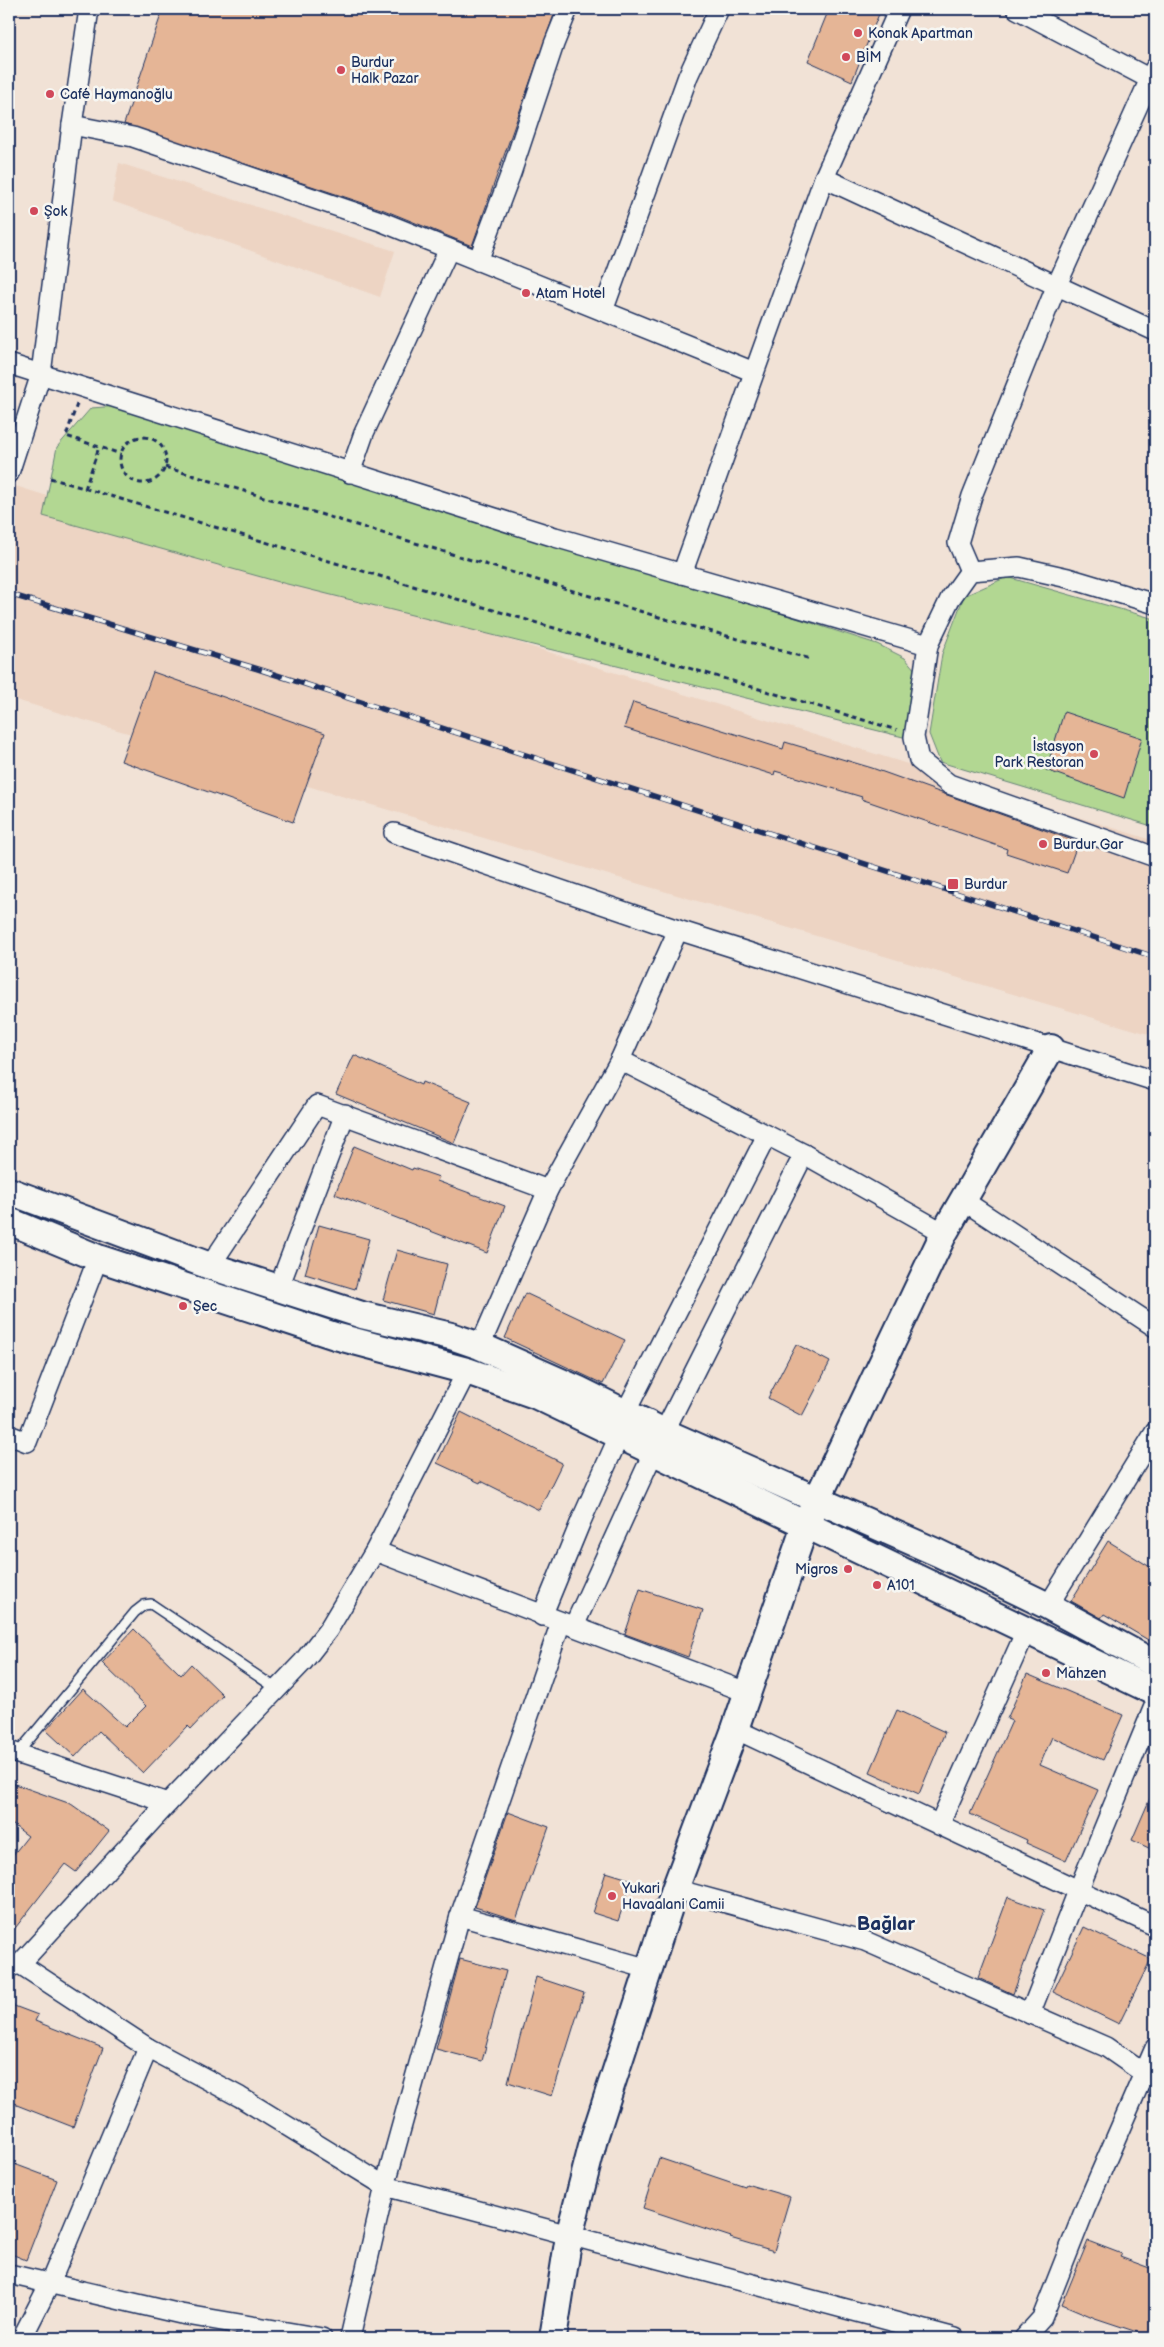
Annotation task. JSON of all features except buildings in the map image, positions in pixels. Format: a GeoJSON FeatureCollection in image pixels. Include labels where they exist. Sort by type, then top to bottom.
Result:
{"type":"FeatureCollection","features":[{"type":"Feature","properties":{"kind":"main road"},"geometry":{"type":"LineString","coordinates":[[553,2338],[569,2236],[595,2135],[675,1889],[735,1729],[746,1692],[806,1523],[961,1199],[1051,1048]]}},
{"type":"Feature","properties":{"kind":"main road"},"geometry":{"type":"LineString","coordinates":[[9,1191],[210,1266],[362,1315],[451,1336],[480,1346],[622,1424],[659,1441],[816,1499],[938,1553],[1048,1606],[1155,1664]]}},
{"type":"Feature","properties":{"kind":"main road"},"geometry":{"type":"LineString","coordinates":[[9,1221],[98,1258],[335,1336],[467,1371],[622,1424]]}},
{"type":"Feature","properties":{"kind":"main road"},"geometry":{"type":"LineString","coordinates":[[659,1441],[806,1523],[1155,1692]]}},
{"type":"Feature","properties":{"kind":"street"},"geometry":{"type":"LineString","coordinates":[[9,473],[42,374],[72,125],[89,9]]}},
{"type":"Feature","properties":{"kind":"street"},"geometry":{"type":"LineString","coordinates":[[478,261],[568,9]]}},
{"type":"Feature","properties":{"kind":"street"},"geometry":{"type":"LineString","coordinates":[[603,311],[688,76],[719,9]]}},
{"type":"Feature","properties":{"kind":"street"},"geometry":{"type":"LineString","coordinates":[[682,574],[824,178],[899,9]]}},
{"type":"Feature","properties":{"kind":"street"},"geometry":{"type":"LineString","coordinates":[[970,572],[958,543],[972,496],[1056,287],[1153,74],[1017,9]]}},
{"type":"Feature","properties":{"kind":"street"},"geometry":{"type":"LineString","coordinates":[[72,125],[133,137],[380,221],[754,372]]}},
{"type":"Feature","properties":{"kind":"street"},"geometry":{"type":"LineString","coordinates":[[824,178],[1056,287],[1155,331]]}},
{"type":"Feature","properties":{"kind":"street"},"geometry":{"type":"LineString","coordinates":[[350,473],[364,433],[450,249]]}},
{"type":"Feature","properties":{"kind":"street"},"geometry":{"type":"LineString","coordinates":[[9,364],[350,473],[682,574],[928,645]]}},
{"type":"Feature","properties":{"kind":"street"},"geometry":{"type":"LineString","coordinates":[[1155,604],[1068,578],[1018,567],[970,572],[950,599],[928,645],[914,736],[920,760],[949,784],[1155,857]]}},
{"type":"Feature","properties":{"kind":"street"},"geometry":{"type":"LineString","coordinates":[[394,833],[678,930],[1155,1081]]}},
{"type":"Feature","properties":{"kind":"street"},"geometry":{"type":"LineString","coordinates":[[480,1346],[548,1190],[620,1060],[678,930]]}},
{"type":"Feature","properties":{"kind":"street"},"geometry":{"type":"LineString","coordinates":[[620,1060],[804,1154],[944,1233]]}},
{"type":"Feature","properties":{"kind":"street"},"geometry":{"type":"LineString","coordinates":[[210,1266],[317,1105],[346,1114],[548,1190]]}},
{"type":"Feature","properties":{"kind":"street"},"geometry":{"type":"LineString","coordinates":[[280,1288],[346,1114]]}},
{"type":"Feature","properties":{"kind":"street"},"geometry":{"type":"LineString","coordinates":[[542,1616],[622,1424],[767,1135]]}},
{"type":"Feature","properties":{"kind":"street"},"geometry":{"type":"LineString","coordinates":[[350,2338],[385,2186],[460,1916],[567,1624],[804,1154]]}},
{"type":"Feature","properties":{"kind":"street"},"geometry":{"type":"LineString","coordinates":[[961,1199],[1155,1328]]}},
{"type":"Feature","properties":{"kind":"street"},"geometry":{"type":"LineString","coordinates":[[9,1435],[27,1442],[98,1258]]}},
{"type":"Feature","properties":{"kind":"street"},"geometry":{"type":"LineString","coordinates":[[467,1371],[375,1551],[328,1630],[303,1662],[168,1802],[15,1966],[148,2048],[240,2097],[385,2186],[955,2338]]}},
{"type":"Feature","properties":{"kind":"street"},"geometry":{"type":"LineString","coordinates":[[1048,1606],[1155,1432]]}},
{"type":"Feature","properties":{"kind":"street"},"geometry":{"type":"LineString","coordinates":[[375,1551],[746,1692]]}},
{"type":"Feature","properties":{"kind":"street"},"geometry":{"type":"LineString","coordinates":[[939,1825],[1026,1630]]}},
{"type":"Feature","properties":{"kind":"street"},"geometry":{"type":"LineString","coordinates":[[1030,2014],[1155,1704]]}},
{"type":"Feature","properties":{"kind":"street"},"geometry":{"type":"LineString","coordinates":[[735,1729],[1155,1926]]}},
{"type":"Feature","properties":{"kind":"street"},"geometry":{"type":"LineString","coordinates":[[14,1752],[168,1802]]}},
{"type":"Feature","properties":{"kind":"street"},"geometry":{"type":"LineString","coordinates":[[675,1889],[865,1941],[1106,2047],[1149,2078]]}},
{"type":"Feature","properties":{"kind":"street"},"geometry":{"type":"LineString","coordinates":[[460,1916],[649,1969]]}},
{"type":"Feature","properties":{"kind":"street"},"geometry":{"type":"LineString","coordinates":[[22,2338],[50,2282],[148,2048]]}},
{"type":"Feature","properties":{"kind":"street"},"geometry":{"type":"LineString","coordinates":[[1024,2338],[1042,2318],[1149,2078],[1155,2048]]}},
{"type":"Feature","properties":{"kind":"street"},"geometry":{"type":"LineString","coordinates":[[9,2274],[181,2314],[313,2337]]}},
{"type":"Feature","properties":{"kind":"lane"},"geometry":{"type":"LineString","coordinates":[[14,1752],[135,1612],[144,1605],[151,1604],[277,1689]]}},
{"type":"Feature","properties":{"kind":"path"},"geometry":{"type":"LineString","coordinates":[[82,387],[66,436],[121,454]]}},
{"type":"Feature","properties":{"kind":"path"},"geometry":{"type":"LineString","coordinates":[[143,437],[150,438],[162,446],[166,460],[165,467],[156,480],[148,483],[133,481],[122,470],[121,454],[130,441],[143,437]]}},
{"type":"Feature","properties":{"kind":"path"},"geometry":{"type":"LineString","coordinates":[[85,489],[99,447]]}},
{"type":"Feature","properties":{"kind":"path"},"geometry":{"type":"LineString","coordinates":[[165,467],[669,620],[811,660]]}},
{"type":"Feature","properties":{"kind":"path"},"geometry":{"type":"LineString","coordinates":[[50,478],[897,730]]}},
{"type":"Feature","properties":{"kind":"shaded area"},"geometry":{"type":"Polygon","coordinates":[[[119,163],[395,251],[380,297],[112,201],[119,163]]]}},
{"type":"Feature","properties":{"kind":"shaded area"},"geometry":{"type":"Polygon","coordinates":[[[9,484],[1155,841],[1155,1036],[9,698],[9,484]]]}},
{"type":"Feature","properties":{"kind":"green space"},"geometry":{"type":"Polygon","coordinates":[[[132,405],[877,644],[905,658],[920,676],[918,698],[903,737],[279,582],[43,516],[57,447],[91,408],[132,405]]]}},
{"type":"Feature","properties":{"kind":"green space"},"geometry":{"type":"Polygon","coordinates":[[[1007,577],[1155,619],[1155,827],[940,762],[929,734],[942,654],[964,596],[1007,577]]]}},
{"type":"Feature","properties":{"kind":"railway"},"geometry":{"type":"LineString","coordinates":[[9,594],[258,669],[1155,957]]}},
{"type":"Feature","properties":{"kind":"place","name":"Konak Apartman"},"geometry":{"type":"Point","coordinates":[858,33]}},
{"type":"Feature","properties":{"kind":"place","name":"BİM"},"geometry":{"type":"Point","coordinates":[846,57]}},
{"type":"Feature","properties":{"kind":"place","name":"Burdur Halk Pazar"},"geometry":{"type":"Point","coordinates":[341,70]}},
{"type":"Feature","properties":{"kind":"place","name":"Café Haymanoğlu"},"geometry":{"type":"Point","coordinates":[50,94]}},
{"type":"Feature","properties":{"kind":"place","name":"Şok"},"geometry":{"type":"Point","coordinates":[34,211]}},
{"type":"Feature","properties":{"kind":"place","name":"Atam Hotel"},"geometry":{"type":"Point","coordinates":[526,293]}},
{"type":"Feature","properties":{"kind":"place","name":"İstasyon Park Restoran"},"geometry":{"type":"Point","coordinates":[1094,754]}},
{"type":"Feature","properties":{"kind":"place","name":"Burdur Gar"},"geometry":{"type":"Point","coordinates":[1043,844]}},
{"type":"Feature","properties":{"kind":"place","name":"Burdur"},"geometry":{"type":"Point","coordinates":[953,884]}},
{"type":"Feature","properties":{"kind":"place","name":"Şec"},"geometry":{"type":"Point","coordinates":[183,1306]}},
{"type":"Feature","properties":{"kind":"place","name":"Migros"},"geometry":{"type":"Point","coordinates":[848,1569]}},
{"type":"Feature","properties":{"kind":"place","name":"A101"},"geometry":{"type":"Point","coordinates":[877,1585]}},
{"type":"Feature","properties":{"kind":"place","name":"Mahzen"},"geometry":{"type":"Point","coordinates":[1046,1673]}},
{"type":"Feature","properties":{"kind":"place","name":"Yukari Havaalani Camii"},"geometry":{"type":"Point","coordinates":[612,1896]}},
{"type":"Feature","properties":{"kind":"district","name":"Bağlar"},"geometry":{"type":"Point","coordinates":[886,1923]}}]}
